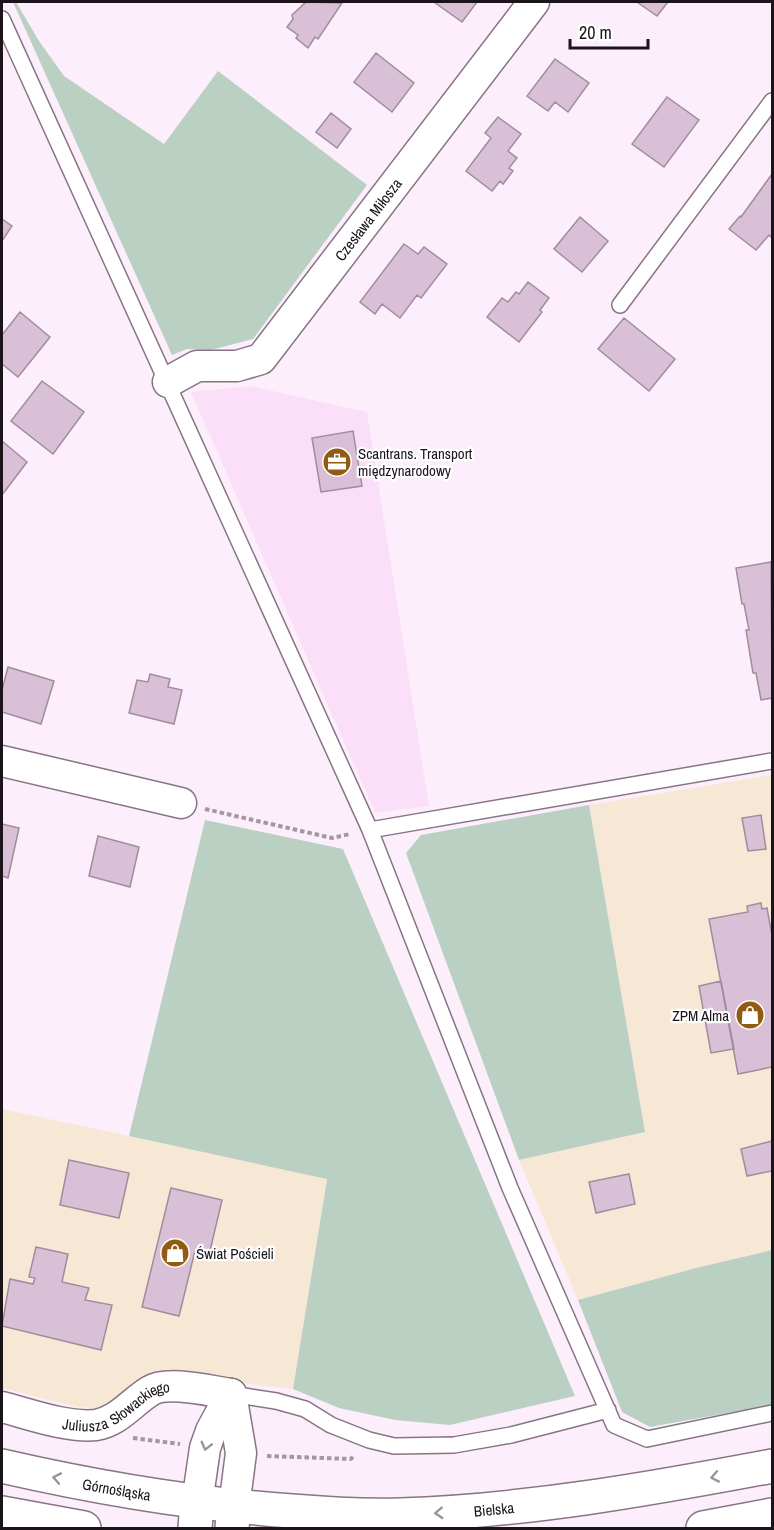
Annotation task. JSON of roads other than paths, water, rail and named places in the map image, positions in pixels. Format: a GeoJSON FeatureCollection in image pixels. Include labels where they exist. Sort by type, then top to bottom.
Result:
{"type":"FeatureCollection","features":[{"type":"Feature","properties":{"kind":"main road","name":"Górnośląska"},"geometry":{"type":"LineString","coordinates":[[2,1466],[111,1489],[196,1516],[233,1518]]}},
{"type":"Feature","properties":{"kind":"main road","name":"Bielska"},"geometry":{"type":"LineString","coordinates":[[233,1518],[457,1513],[642,1490],[772,1466]]}},
{"type":"Feature","properties":{"kind":"main road"},"geometry":{"type":"LineString","coordinates":[[2,1513],[53,1526],[84,1528]]}},
{"type":"Feature","properties":{"kind":"main road"},"geometry":{"type":"LineString","coordinates":[[703,1528],[772,1515]]}},
{"type":"Feature","properties":{"kind":"street","name":"Czesława Miłosza"},"geometry":{"type":"LineString","coordinates":[[168,382],[197,366],[237,366],[261,359],[534,2]]}},
{"type":"Feature","properties":{"kind":"street"},"geometry":{"type":"LineString","coordinates":[[2,761],[181,803]]}},
{"type":"Feature","properties":{"kind":"street","name":"Juliusza Słowackiego"},"geometry":{"type":"LineString","coordinates":[[2,1407],[71,1424],[96,1425],[110,1420],[131,1407],[149,1391],[161,1386],[231,1394]]}},
{"type":"Feature","properties":{"kind":"street"},"geometry":{"type":"LineString","coordinates":[[196,1516],[205,1448],[211,1431],[231,1394]]}},
{"type":"Feature","properties":{"kind":"street"},"geometry":{"type":"LineString","coordinates":[[231,1394],[241,1453],[233,1518]]}},
{"type":"Feature","properties":{"kind":"lane"},"geometry":{"type":"LineString","coordinates":[[2,19],[370,830],[510,1188],[614,1425],[647,1439],[772,1413]]}},
{"type":"Feature","properties":{"kind":"lane"},"geometry":{"type":"LineString","coordinates":[[620,305],[772,101]]}},
{"type":"Feature","properties":{"kind":"lane"},"geometry":{"type":"LineString","coordinates":[[370,830],[772,761]]}},
{"type":"Feature","properties":{"kind":"lane"},"geometry":{"type":"LineString","coordinates":[[231,1394],[276,1401],[305,1409],[331,1425],[369,1440],[394,1446],[454,1445],[511,1435],[608,1410]]}},
{"type":"Feature","properties":{"kind":"place","name":"Scantrans. Transport międzynarodowy"},"geometry":{"type":"Point","coordinates":[337,462]}},
{"type":"Feature","properties":{"kind":"place","name":"ZPM Alma"},"geometry":{"type":"Point","coordinates":[750,1015]}},
{"type":"Feature","properties":{"kind":"place","name":"Świat Pościeli"},"geometry":{"type":"Point","coordinates":[175,1253]}}]}
